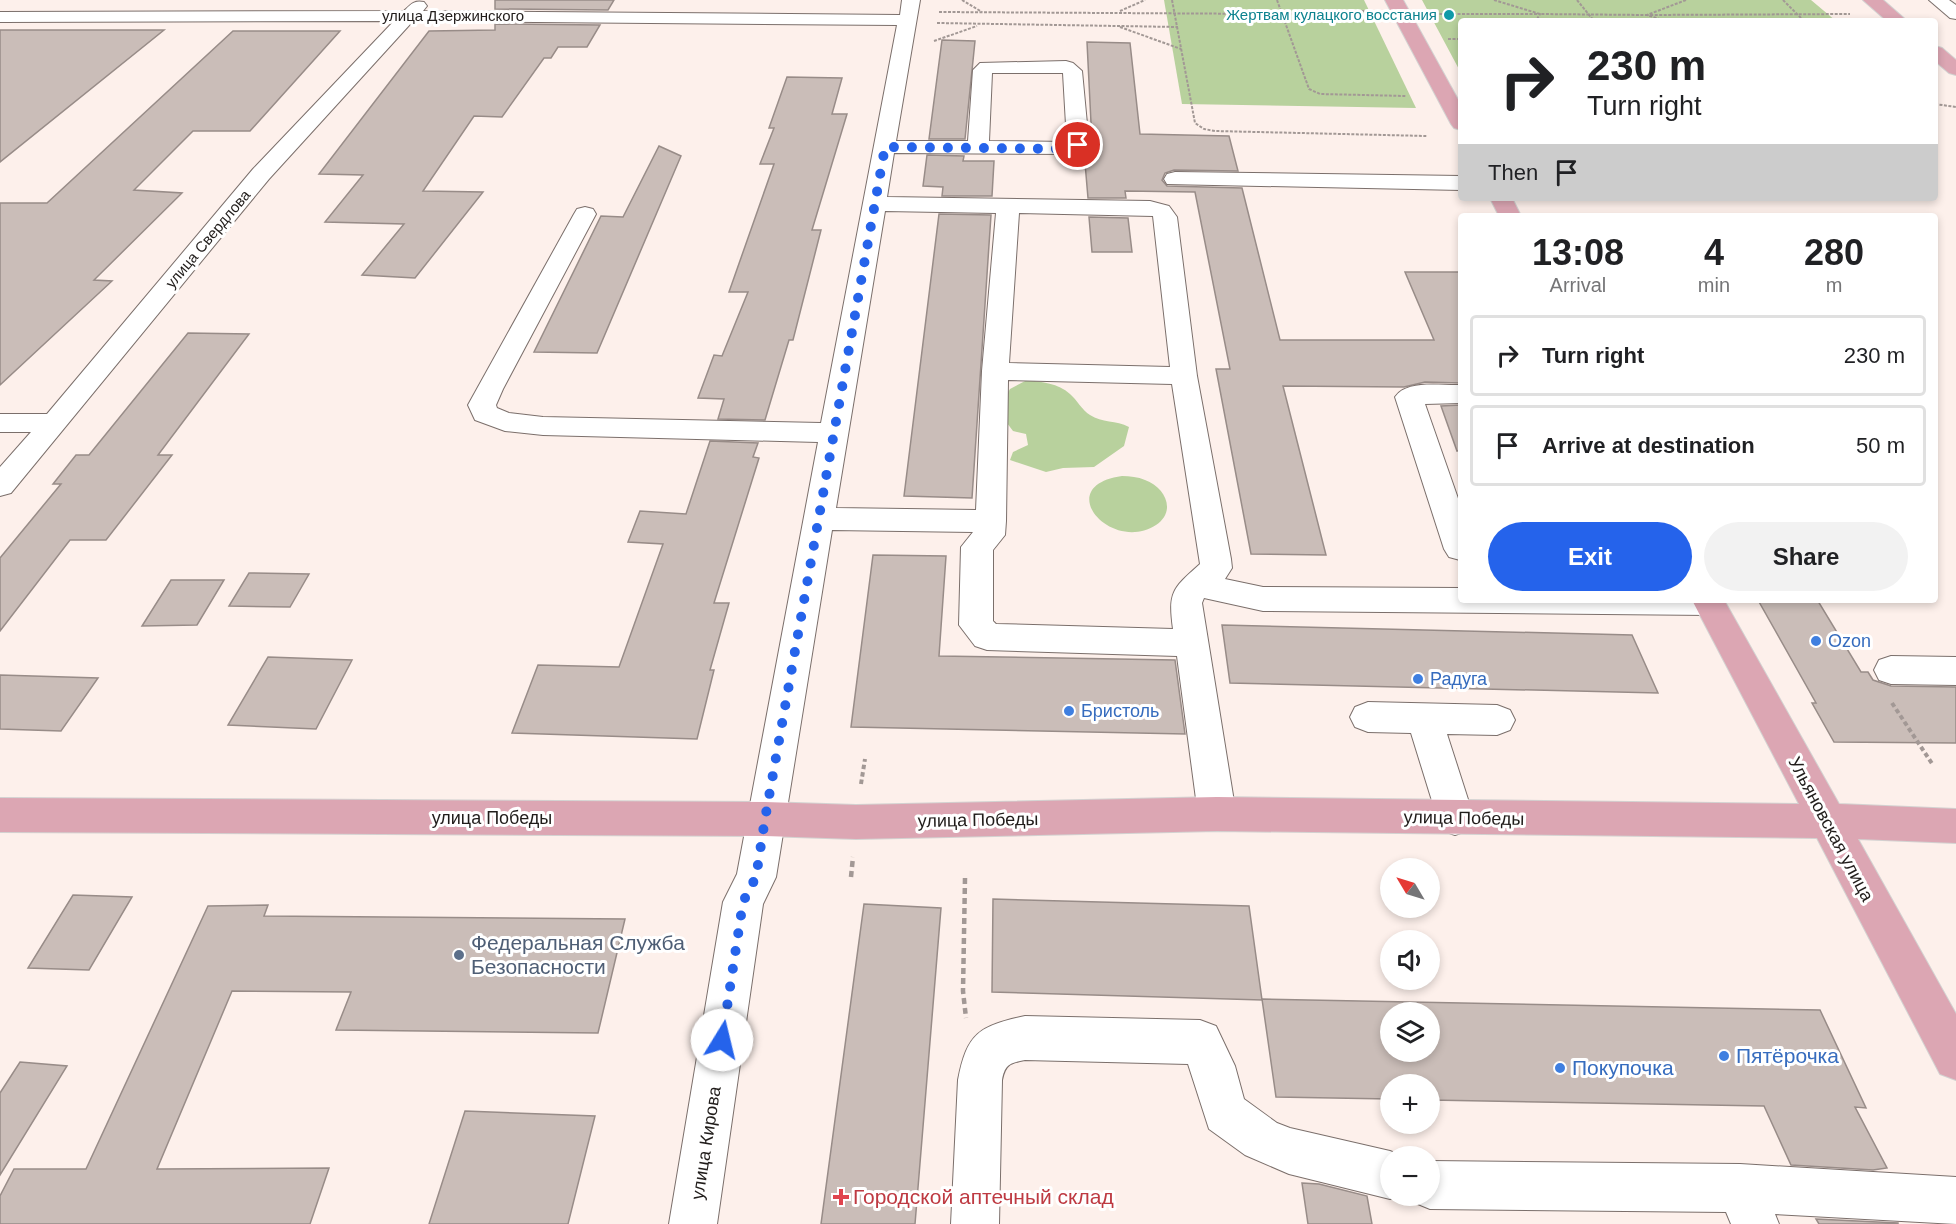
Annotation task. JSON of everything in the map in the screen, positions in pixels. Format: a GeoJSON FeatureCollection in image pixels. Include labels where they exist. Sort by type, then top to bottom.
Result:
{"type":"FeatureCollection","features":[{"type":"Feature","properties":{"kind":"main road"},"geometry":{"type":"LineString","coordinates":[[1394,0],[1458,118]]}},
{"type":"Feature","properties":{"kind":"main road"},"geometry":{"type":"LineString","coordinates":[[1872,0],[1894,18]]}},
{"type":"Feature","properties":{"kind":"main road"},"geometry":{"type":"LineString","coordinates":[[1938,54],[1956,69]]}},
{"type":"Feature","properties":{"kind":"main road","name":"Ульяновская улица"},"geometry":{"type":"LineString","coordinates":[[1709,603],[1956,1058]]}},
{"type":"Feature","properties":{"kind":"main road","name":"улица Победы"},"geometry":{"type":"LineString","coordinates":[[0,815],[765,819],[856,822],[1217,814],[1827,821],[1956,826]]}},
{"type":"Feature","properties":{"kind":"street"},"geometry":{"type":"LineString","coordinates":[[1938,0],[1956,14]]}},
{"type":"Feature","properties":{"kind":"street","name":"улица Дзержинского"},"geometry":{"type":"LineString","coordinates":[[0,17],[416,8],[921,20]]}},
{"type":"Feature","properties":{"kind":"street","name":"улица Свердлова"},"geometry":{"type":"LineString","coordinates":[[0,486],[261,174],[416,8]]}},
{"type":"Feature","properties":{"kind":"street","name":"улица Кирова"},"geometry":{"type":"LineString","coordinates":[[693,1224],[743,902],[756,877],[885,147],[921,20]]}},
{"type":"Feature","properties":{"kind":"street"},"geometry":{"type":"LineString","coordinates":[[885,147],[1075,148],[1078,145],[1072,71],[1066,67],[987,67],[983,70],[978,147]]}},
{"type":"Feature","properties":{"kind":"street"},"geometry":{"type":"LineString","coordinates":[[1175,179],[1458,183]]}},
{"type":"Feature","properties":{"kind":"street"},"geometry":{"type":"LineString","coordinates":[[875,204],[1150,208],[1161,211],[1166,217],[1184,376],[1215,560],[1215,568],[1190,592],[1186,603],[1217,814]]}},
{"type":"Feature","properties":{"kind":"street"},"geometry":{"type":"LineString","coordinates":[[1008,206],[995,371],[991,521],[989,535],[978,547],[976,625],[987,637],[1191,643]]}},
{"type":"Feature","properties":{"kind":"street"},"geometry":{"type":"LineString","coordinates":[[585,214],[489,389],[482,405],[485,414],[505,422],[543,426],[833,433]]}},
{"type":"Feature","properties":{"kind":"street"},"geometry":{"type":"LineString","coordinates":[[995,371],[1184,376]]}},
{"type":"Feature","properties":{"kind":"street"},"geometry":{"type":"LineString","coordinates":[[1458,394],[1409,397],[1458,543]]}},
{"type":"Feature","properties":{"kind":"street"},"geometry":{"type":"LineString","coordinates":[[0,423],[55,423]]}},
{"type":"Feature","properties":{"kind":"street"},"geometry":{"type":"LineString","coordinates":[[819,519],[991,521]]}},
{"type":"Feature","properties":{"kind":"street"},"geometry":{"type":"LineString","coordinates":[[1198,585],[1263,599],[1458,600]]}},
{"type":"Feature","properties":{"kind":"street"},"geometry":{"type":"LineString","coordinates":[[1891,670],[1956,671]]}},
{"type":"Feature","properties":{"kind":"street"},"geometry":{"type":"LineString","coordinates":[[1368,717],[1497,720]]}},
{"type":"Feature","properties":{"kind":"street"},"geometry":{"type":"LineString","coordinates":[[1425,718],[1455,818]]}},
{"type":"Feature","properties":{"kind":"street"},"geometry":{"type":"LineString","coordinates":[[975,1224],[980,1080],[984,1058],[997,1044],[1026,1038],[1200,1042],[1213,1065],[1225,1113],[1261,1139],[1290,1151],[1380,1173]]}},
{"type":"Feature","properties":{"kind":"street"},"geometry":{"type":"LineString","coordinates":[[1440,1186],[1748,1206],[1956,1201]]}},
{"type":"Feature","properties":{"kind":"path"},"geometry":{"type":"LineString","coordinates":[[962,0],[984,12]]}},
{"type":"Feature","properties":{"kind":"path"},"geometry":{"type":"LineString","coordinates":[[1117,13],[1145,0]]}},
{"type":"Feature","properties":{"kind":"path"},"geometry":{"type":"LineString","coordinates":[[1172,0],[1195,123],[1206,131],[1427,136]]}},
{"type":"Feature","properties":{"kind":"path"},"geometry":{"type":"LineString","coordinates":[[1277,0],[1312,92],[1406,96]]}},
{"type":"Feature","properties":{"kind":"path"},"geometry":{"type":"LineString","coordinates":[[1494,0],[1540,14]]}},
{"type":"Feature","properties":{"kind":"path"},"geometry":{"type":"LineString","coordinates":[[1577,0],[1592,18]]}},
{"type":"Feature","properties":{"kind":"path"},"geometry":{"type":"LineString","coordinates":[[1647,15],[1686,0]]}},
{"type":"Feature","properties":{"kind":"path"},"geometry":{"type":"LineString","coordinates":[[1783,0],[1801,18]]}},
{"type":"Feature","properties":{"kind":"path"},"geometry":{"type":"LineString","coordinates":[[921,20],[984,12],[1282,14],[1365,11]]}},
{"type":"Feature","properties":{"kind":"path"},"geometry":{"type":"LineString","coordinates":[[1434,14],[1858,14]]}},
{"type":"Feature","properties":{"kind":"path"},"geometry":{"type":"LineString","coordinates":[[1538,18],[1540,14]]}},
{"type":"Feature","properties":{"kind":"path"},"geometry":{"type":"LineString","coordinates":[[1647,15],[1656,18]]}},
{"type":"Feature","properties":{"kind":"path"},"geometry":{"type":"LineString","coordinates":[[921,20],[981,25],[1178,27]]}},
{"type":"Feature","properties":{"kind":"path"},"geometry":{"type":"LineString","coordinates":[[921,20],[981,25]]}},
{"type":"Feature","properties":{"kind":"path"},"geometry":{"type":"LineString","coordinates":[[1116,26],[1181,49]]}},
{"type":"Feature","properties":{"kind":"path"},"geometry":{"type":"LineString","coordinates":[[1938,104],[1956,107]]}},
{"type":"Feature","properties":{"kind":"path"},"geometry":{"type":"LineString","coordinates":[[1891,670],[1880,675],[1880,683],[1933,765]]}},
{"type":"Feature","properties":{"kind":"path"},"geometry":{"type":"LineString","coordinates":[[964,878],[963,990],[967,1021],[997,1044]]}},
{"type":"Feature","properties":{"kind":"green space"},"geometry":{"type":"Polygon","coordinates":[[[1164,0],[1364,0],[1416,108],[1182,104],[1164,0]]]}},
{"type":"Feature","properties":{"kind":"green space"},"geometry":{"type":"Polygon","coordinates":[[[1422,0],[1811,0],[1832,18],[1458,18],[1458,67],[1422,0]]]}},
{"type":"Feature","properties":{"kind":"green space"},"geometry":{"type":"Polygon","coordinates":[[[1027,380],[1060,387],[1090,415],[1129,427],[1124,446],[1094,467],[1063,468],[1046,472],[1010,460],[1013,452],[1028,445],[1026,434],[1013,431],[1004,419],[1003,401],[1010,389],[1027,380]]]}},
{"type":"Feature","properties":{"kind":"green space"},"geometry":{"type":"Polygon","coordinates":[[[1122,476],[1152,483],[1163,494],[1167,506],[1166,513],[1156,525],[1139,532],[1122,531],[1107,525],[1096,515],[1090,504],[1091,492],[1101,482],[1122,476]]]}},
{"type":"Feature","properties":{"kind":"building"},"geometry":{"type":"Polygon","coordinates":[[[495,0],[614,0],[608,10],[495,9],[495,0]]]}},
{"type":"Feature","properties":{"kind":"building"},"geometry":{"type":"Polygon","coordinates":[[[495,24],[600,25],[587,47],[558,47],[551,58],[544,58],[502,117],[474,116],[423,191],[483,192],[415,278],[362,275],[404,224],[325,222],[363,175],[319,174],[429,31],[495,30],[495,24]]]}},
{"type":"Feature","properties":{"kind":"building"},"geometry":{"type":"Polygon","coordinates":[[[0,30],[164,30],[0,162],[0,30]]]}},
{"type":"Feature","properties":{"kind":"building"},"geometry":{"type":"Polygon","coordinates":[[[233,31],[340,31],[250,131],[193,131],[134,190],[182,193],[94,280],[112,281],[0,385],[0,203],[47,203],[233,31]]]}},
{"type":"Feature","properties":{"kind":"building"},"geometry":{"type":"Polygon","coordinates":[[[942,40],[975,41],[965,139],[929,139],[942,40]]]}},
{"type":"Feature","properties":{"kind":"building"},"geometry":{"type":"Polygon","coordinates":[[[1087,42],[1130,43],[1140,134],[1229,136],[1238,171],[1174,170],[1165,173],[1162,180],[1167,186],[1242,188],[1280,340],[1434,340],[1405,272],[1458,272],[1458,383],[1425,382],[1404,387],[1283,386],[1326,555],[1251,554],[1216,369],[1230,369],[1195,192],[1125,191],[1126,198],[1088,198],[1085,163],[1093,163],[1087,42]]]}},
{"type":"Feature","properties":{"kind":"building"},"geometry":{"type":"Polygon","coordinates":[[[787,77],[842,78],[832,114],[847,114],[812,230],[821,230],[793,340],[789,340],[765,420],[718,419],[724,399],[698,398],[714,355],[722,356],[748,292],[729,292],[774,164],[760,164],[774,128],[769,128],[787,77]]]}},
{"type":"Feature","properties":{"kind":"building"},"geometry":{"type":"Polygon","coordinates":[[[659,146],[681,156],[597,353],[534,352],[601,216],[623,217],[659,146]]]}},
{"type":"Feature","properties":{"kind":"building"},"geometry":{"type":"Polygon","coordinates":[[[927,155],[964,156],[963,161],[994,161],[992,196],[942,196],[943,187],[923,186],[927,155]]]}},
{"type":"Feature","properties":{"kind":"building"},"geometry":{"type":"Polygon","coordinates":[[[939,214],[991,215],[972,498],[904,496],[939,214]]]}},
{"type":"Feature","properties":{"kind":"building"},"geometry":{"type":"Polygon","coordinates":[[[1089,217],[1128,218],[1132,252],[1092,252],[1089,217]]]}},
{"type":"Feature","properties":{"kind":"building"},"geometry":{"type":"Polygon","coordinates":[[[188,333],[249,334],[158,455],[172,455],[106,540],[70,540],[0,631],[0,558],[61,484],[53,484],[76,455],[89,455],[188,333]]]}},
{"type":"Feature","properties":{"kind":"building"},"geometry":{"type":"Polygon","coordinates":[[[1458,405],[1458,451],[1457,451],[1441,406],[1458,405]]]}},
{"type":"Feature","properties":{"kind":"building"},"geometry":{"type":"Polygon","coordinates":[[[710,441],[758,443],[753,457],[759,458],[714,603],[729,603],[710,670],[714,670],[697,739],[512,733],[538,665],[619,667],[663,544],[628,542],[640,511],[686,514],[710,441]]]}},
{"type":"Feature","properties":{"kind":"building"},"geometry":{"type":"Polygon","coordinates":[[[873,555],[946,556],[939,656],[1175,660],[1185,734],[851,727],[873,555]]]}},
{"type":"Feature","properties":{"kind":"building"},"geometry":{"type":"Polygon","coordinates":[[[249,573],[309,574],[290,607],[229,606],[249,573]]]}},
{"type":"Feature","properties":{"kind":"building"},"geometry":{"type":"Polygon","coordinates":[[[171,580],[224,580],[197,625],[142,626],[171,580]]]}},
{"type":"Feature","properties":{"kind":"building"},"geometry":{"type":"Polygon","coordinates":[[[1760,603],[1819,603],[1861,672],[1868,672],[1873,680],[1891,686],[1956,687],[1956,743],[1834,742],[1812,703],[1816,703],[1760,603]]]}},
{"type":"Feature","properties":{"kind":"building"},"geometry":{"type":"Polygon","coordinates":[[[1222,625],[1632,635],[1658,693],[1230,683],[1222,625]]]}},
{"type":"Feature","properties":{"kind":"building"},"geometry":{"type":"Polygon","coordinates":[[[268,657],[352,660],[316,729],[228,725],[268,657]]]}},
{"type":"Feature","properties":{"kind":"building"},"geometry":{"type":"Polygon","coordinates":[[[0,675],[98,678],[61,731],[0,729],[0,675]]]}},
{"type":"Feature","properties":{"kind":"building"},"geometry":{"type":"Polygon","coordinates":[[[73,895],[132,897],[89,970],[28,968],[73,895]]]}},
{"type":"Feature","properties":{"kind":"building"},"geometry":{"type":"Polygon","coordinates":[[[993,899],[1249,906],[1262,1000],[992,992],[993,899]]]}},
{"type":"Feature","properties":{"kind":"building"},"geometry":{"type":"Polygon","coordinates":[[[864,904],[941,908],[915,1224],[821,1224],[864,904]]]}},
{"type":"Feature","properties":{"kind":"building"},"geometry":{"type":"Polygon","coordinates":[[[268,905],[264,916],[625,919],[598,1033],[336,1030],[351,992],[232,991],[157,1169],[329,1168],[310,1224],[0,1224],[0,1196],[14,1169],[86,1169],[208,906],[268,905]]]}},
{"type":"Feature","properties":{"kind":"building","name":"Покупочка"},"geometry":{"type":"Polygon","coordinates":[[[1262,999],[1414,1002],[1380,1002],[1380,1062],[1440,1062],[1440,1003],[1820,1010],[1866,1108],[1855,1107],[1887,1168],[1873,1170],[1791,1165],[1764,1106],[1440,1100],[1440,1074],[1380,1074],[1380,1099],[1276,1097],[1262,999]]]}},
{"type":"Feature","properties":{"kind":"building"},"geometry":{"type":"Polygon","coordinates":[[[20,1062],[67,1066],[0,1175],[0,1093],[20,1062]]]}},
{"type":"Feature","properties":{"kind":"building"},"geometry":{"type":"Polygon","coordinates":[[[465,1111],[595,1116],[568,1224],[429,1224],[465,1111]]]}},
{"type":"Feature","properties":{"kind":"building"},"geometry":{"type":"Polygon","coordinates":[[[1302,1183],[1319,1184],[1367,1196],[1372,1224],[1308,1224],[1302,1183]]]}},
{"type":"Feature","properties":{"kind":"building"},"geometry":{"type":"Polygon","coordinates":[[[1816,1219],[1898,1223],[1898,1224],[1819,1224],[1816,1219]]]}},
{"type":"Feature","properties":{"kind":"place","name":"Жертвам кулацкого восстания"},"geometry":{"type":"Point","coordinates":[1449,15]}},
{"type":"Feature","properties":{"kind":"place","name":"Ozon"},"geometry":{"type":"Point","coordinates":[1816,641]}},
{"type":"Feature","properties":{"kind":"place","name":"Радуга"},"geometry":{"type":"Point","coordinates":[1418,679]}},
{"type":"Feature","properties":{"kind":"place","name":"Бристоль"},"geometry":{"type":"Point","coordinates":[1069,711]}},
{"type":"Feature","properties":{"kind":"place","name":"Федеральная Служба Безопасности"},"geometry":{"type":"Point","coordinates":[459,955]}},
{"type":"Feature","properties":{"kind":"place","name":"Пятёрочка"},"geometry":{"type":"Point","coordinates":[1724,1056]}},
{"type":"Feature","properties":{"kind":"place","name":"Покупочка"},"geometry":{"type":"Point","coordinates":[1560,1068]}},
{"type":"Feature","properties":{"kind":"place","name":"Городской аптечный склад"},"geometry":{"type":"Point","coordinates":[841,1197]}},
{"type":"Feature","properties":{"kind":"route"},"geometry":{"type":"LineString","coordinates":[[722,1040],[743,902],[756,877],[885,147],[1070,149],[1078,145]]}}]}
